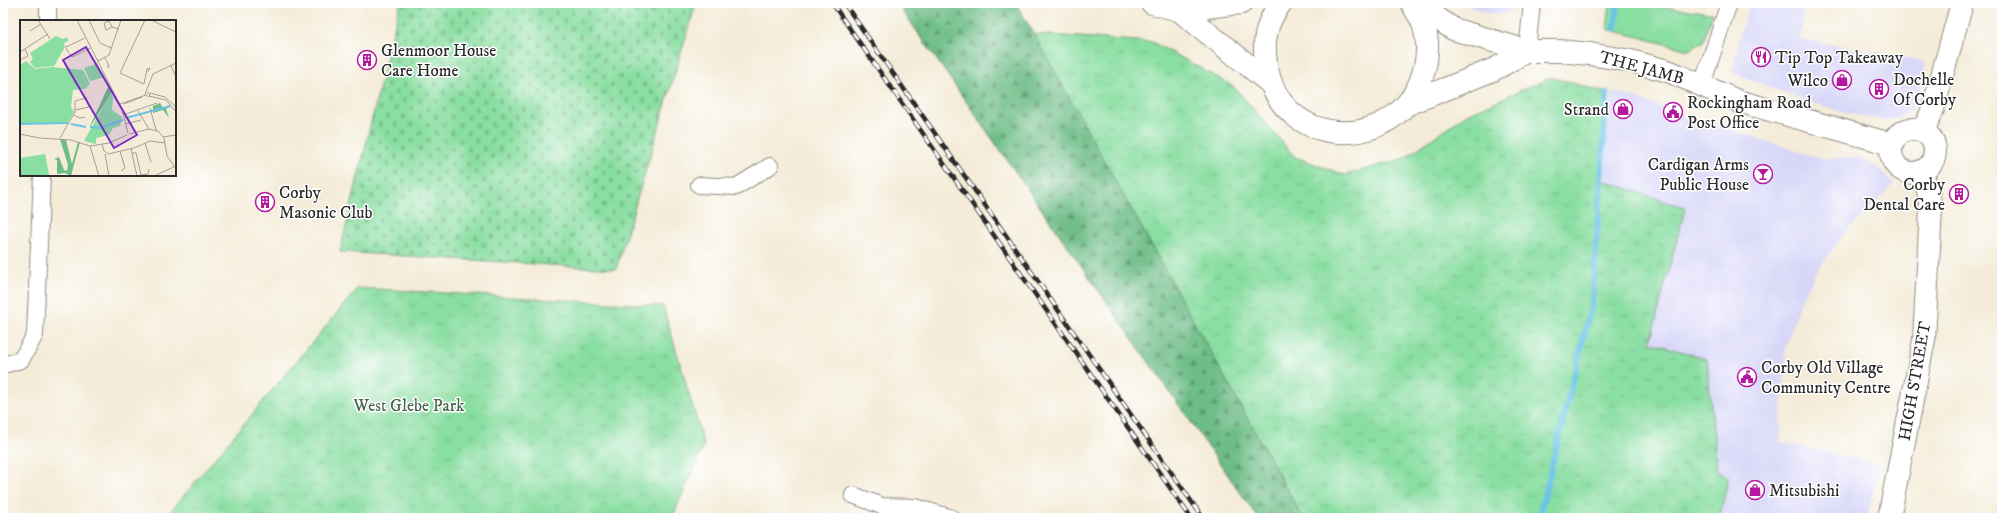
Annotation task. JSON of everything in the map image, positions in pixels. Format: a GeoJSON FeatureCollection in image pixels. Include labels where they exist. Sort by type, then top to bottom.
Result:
{"type":"FeatureCollection","features":[{"type":"Feature","properties":{"kind":"main road"},"geometry":{"type":"LineString","coordinates":[[1152,3],[1179,10],[1241,3]]}},
{"type":"Feature","properties":{"kind":"main road"},"geometry":{"type":"LineString","coordinates":[[1270,83],[1263,48],[1272,14],[1281,3]]}},
{"type":"Feature","properties":{"kind":"main road"},"geometry":{"type":"LineString","coordinates":[[1408,104],[1422,80],[1428,52],[1423,24],[1412,3]]}},
{"type":"Feature","properties":{"kind":"main road","name":"THE JAMB"},"geometry":{"type":"LineString","coordinates":[[1415,3],[1453,29],[1528,51],[1574,52],[1631,61],[1668,71],[1738,101],[1891,144]]}},
{"type":"Feature","properties":{"kind":"main road"},"geometry":{"type":"LineString","coordinates":[[1923,131],[1933,109],[1962,3]]}},
{"type":"Feature","properties":{"kind":"main road"},"geometry":{"type":"LineString","coordinates":[[1179,10],[1270,83],[1284,106],[1306,124],[1333,132],[1360,132],[1386,122],[1408,104],[1496,69],[1528,51]]}},
{"type":"Feature","properties":{"kind":"main road"},"geometry":{"type":"LineString","coordinates":[[1917,129],[1923,131],[1933,141],[1934,155],[1932,162],[1921,171],[1907,172],[1900,170],[1892,159],[1891,144],[1894,138],[1904,130],[1917,129]]}},
{"type":"Feature","properties":{"kind":"main road","name":"HIGH STREET"},"geometry":{"type":"LineString","coordinates":[[1889,518],[1924,340],[1931,209],[1928,190],[1921,171]]}},
{"type":"Feature","properties":{"kind":"street"},"geometry":{"type":"LineString","coordinates":[[48,3],[48,20]]}},
{"type":"Feature","properties":{"kind":"street"},"geometry":{"type":"LineString","coordinates":[[1528,51],[1532,3]]}},
{"type":"Feature","properties":{"kind":"street"},"geometry":{"type":"LineString","coordinates":[[1702,85],[1729,3]]}},
{"type":"Feature","properties":{"kind":"street"},"geometry":{"type":"LineString","coordinates":[[699,185],[736,187],[770,166]]}},
{"type":"Feature","properties":{"kind":"street"},"geometry":{"type":"LineString","coordinates":[[3,365],[21,360],[35,335],[42,176]]}},
{"type":"Feature","properties":{"kind":"street"},"geometry":{"type":"LineString","coordinates":[[853,495],[881,512],[915,507],[952,518]]}},
{"type":"Feature","properties":{"kind":"shaded area"},"geometry":{"type":"Polygon","coordinates":[[[1464,3],[1520,3],[1514,10],[1504,14],[1487,13],[1472,8],[1464,3]]]}},
{"type":"Feature","properties":{"kind":"shaded area"},"geometry":{"type":"Polygon","coordinates":[[[1750,3],[1801,3],[1800,11],[1804,11],[1800,39],[1909,58],[1926,63],[1918,100],[1900,117],[1885,121],[1845,113],[1800,99],[1732,72],[1740,34],[1750,3]]]}},
{"type":"Feature","properties":{"kind":"shaded area"},"geometry":{"type":"Polygon","coordinates":[[[1612,91],[1822,159],[1859,157],[1878,168],[1894,184],[1840,239],[1815,274],[1799,305],[1786,347],[1780,442],[1879,464],[1868,518],[1719,518],[1729,477],[1717,472],[1707,359],[1650,343],[1685,208],[1602,180],[1612,91]]]}},
{"type":"Feature","properties":{"kind":"green space"},"geometry":{"type":"Polygon","coordinates":[[[400,3],[696,3],[616,269],[340,252],[400,3]]]}},
{"type":"Feature","properties":{"kind":"green space"},"geometry":{"type":"Polygon","coordinates":[[[897,3],[1016,4],[1303,518],[1258,518],[897,3]]]}},
{"type":"Feature","properties":{"kind":"green space"},"geometry":{"type":"Polygon","coordinates":[[[1610,3],[1634,3],[1712,13],[1703,42],[1689,50],[1607,29],[1610,3]]]}},
{"type":"Feature","properties":{"kind":"green space"},"geometry":{"type":"Polygon","coordinates":[[[1034,34],[1152,42],[1233,86],[1295,157],[1345,175],[1403,159],[1467,114],[1551,77],[1607,93],[1602,180],[1685,208],[1650,342],[1707,359],[1717,472],[1729,477],[1719,518],[1303,518],[1034,34]]]}},
{"type":"Feature","properties":{"kind":"green space","name":"West Glebe Park"},"geometry":{"type":"Polygon","coordinates":[[[358,288],[663,306],[704,445],[672,518],[165,518],[358,288]]]}},
{"type":"Feature","properties":{"kind":"waterway"},"geometry":{"type":"LineString","coordinates":[[1615,29],[1618,3]]}},
{"type":"Feature","properties":{"kind":"waterway"},"geometry":{"type":"LineString","coordinates":[[1539,518],[1592,303],[1607,93]]}},
{"type":"Feature","properties":{"kind":"railway"},"geometry":{"type":"LineString","coordinates":[[832,3],[1191,518]]}},
{"type":"Feature","properties":{"kind":"railway"},"geometry":{"type":"LineString","coordinates":[[844,3],[1203,518]]}},
{"type":"Feature","properties":{"kind":"place","name":"Tip Top Takeaway"},"geometry":{"type":"Point","coordinates":[1761,57]}},
{"type":"Feature","properties":{"kind":"place","name":"Glenmoor House Care Home"},"geometry":{"type":"Point","coordinates":[367,60]}},
{"type":"Feature","properties":{"kind":"place","name":"Wilco"},"geometry":{"type":"Point","coordinates":[1842,80]}},
{"type":"Feature","properties":{"kind":"place","name":"Dochelle Of Corby"},"geometry":{"type":"Point","coordinates":[1879,89]}},
{"type":"Feature","properties":{"kind":"place","name":"Strand"},"geometry":{"type":"Point","coordinates":[1623,109]}},
{"type":"Feature","properties":{"kind":"place","name":"Rockingham Road Post Office"},"geometry":{"type":"Point","coordinates":[1673,112]}},
{"type":"Feature","properties":{"kind":"place","name":"Cardigan Arms Public House"},"geometry":{"type":"Point","coordinates":[1763,174]}},
{"type":"Feature","properties":{"kind":"place","name":"Corby Dental Care"},"geometry":{"type":"Point","coordinates":[1959,194]}},
{"type":"Feature","properties":{"kind":"place","name":"Corby Masonic Club"},"geometry":{"type":"Point","coordinates":[265,202]}},
{"type":"Feature","properties":{"kind":"place","name":"Corby Old Village Community Centre"},"geometry":{"type":"Point","coordinates":[1747,377]}},
{"type":"Feature","properties":{"kind":"place","name":"Mitsubishi"},"geometry":{"type":"Point","coordinates":[1755,490]}}]}
